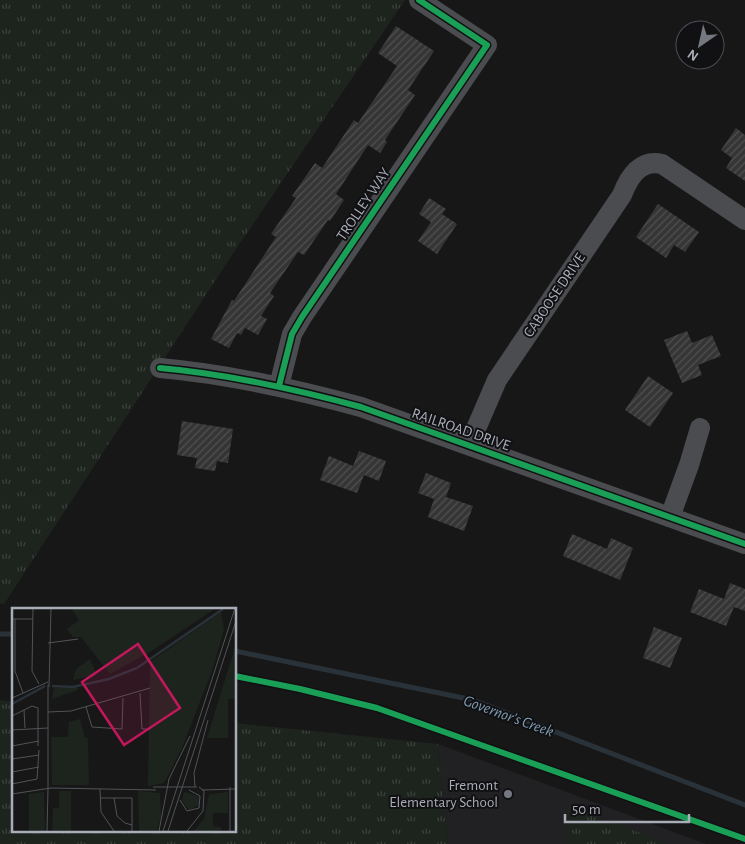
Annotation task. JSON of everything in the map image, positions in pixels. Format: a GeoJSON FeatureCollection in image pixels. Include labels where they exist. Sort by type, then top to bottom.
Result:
{"type":"FeatureCollection","features":[{"type":"Feature","properties":{"kind":"street","name":"TROLLEY WAY"},"geometry":{"type":"LineString","coordinates":[[279,386],[292,334],[302,317],[486,45],[419,0]]}},
{"type":"Feature","properties":{"kind":"street","name":"CABOOSE DRIVE"},"geometry":{"type":"LineString","coordinates":[[469,445],[497,380],[622,195],[633,172],[646,165],[662,164],[745,220]]}},
{"type":"Feature","properties":{"kind":"street","name":"RAILROAD DRIVE"},"geometry":{"type":"LineString","coordinates":[[160,368],[184,370],[279,386],[361,407],[745,544]]}},
{"type":"Feature","properties":{"kind":"street"},"geometry":{"type":"LineString","coordinates":[[670,517],[700,428]]}},
{"type":"Feature","properties":{"kind":"shaded area","name":"Fremont Elementary School"},"geometry":{"type":"Polygon","coordinates":[[[438,744],[706,844],[448,844],[438,744]]]}},
{"type":"Feature","properties":{"kind":"green space"},"geometry":{"type":"Polygon","coordinates":[[[0,0],[405,0],[230,258],[4,604],[0,604],[0,0]]]}},
{"type":"Feature","properties":{"kind":"green space"},"geometry":{"type":"Polygon","coordinates":[[[0,700],[12,702],[12,832],[236,832],[236,723],[438,744],[448,844],[0,844],[0,700]]]}},
{"type":"Feature","properties":{"kind":"green space"},"geometry":{"type":"Polygon","coordinates":[[[566,809],[585,813],[671,844],[568,844],[566,809]]]}},
{"type":"Feature","properties":{"kind":"building"},"geometry":{"type":"Polygon","coordinates":[[[396,26],[434,51],[408,90],[415,95],[385,140],[387,142],[380,153],[368,145],[336,194],[344,200],[304,255],[298,252],[270,293],[274,296],[261,316],[267,319],[258,335],[245,328],[241,335],[237,333],[229,348],[211,339],[232,300],[234,301],[276,237],[271,234],[296,198],[292,196],[315,163],[322,168],[354,120],[358,123],[397,66],[378,53],[396,26]]]}},
{"type":"Feature","properties":{"kind":"building"},"geometry":{"type":"Polygon","coordinates":[[[736,128],[745,135],[745,181],[726,168],[732,158],[721,150],[736,128]]]}},
{"type":"Feature","properties":{"kind":"building"},"geometry":{"type":"Polygon","coordinates":[[[429,198],[446,209],[442,214],[457,224],[437,254],[418,241],[431,222],[419,214],[429,198]]]}},
{"type":"Feature","properties":{"kind":"building"},"geometry":{"type":"Polygon","coordinates":[[[658,204],[699,232],[685,252],[674,245],[666,258],[636,237],[658,204]]]}},
{"type":"Feature","properties":{"kind":"building"},"geometry":{"type":"Polygon","coordinates":[[[687,331],[692,343],[712,335],[721,356],[698,365],[702,375],[682,383],[664,340],[687,331]]]}},
{"type":"Feature","properties":{"kind":"building"},"geometry":{"type":"Polygon","coordinates":[[[648,376],[673,393],[650,427],[625,410],[648,376]]]}},
{"type":"Feature","properties":{"kind":"building"},"geometry":{"type":"Polygon","coordinates":[[[182,421],[233,429],[228,463],[217,461],[215,471],[195,468],[197,458],[177,455],[182,421]]]}},
{"type":"Feature","properties":{"kind":"building"},"geometry":{"type":"Polygon","coordinates":[[[359,451],[386,461],[379,481],[364,475],[357,493],[320,480],[329,456],[353,466],[359,451]]]}},
{"type":"Feature","properties":{"kind":"building"},"geometry":{"type":"Polygon","coordinates":[[[426,473],[451,483],[446,497],[473,506],[464,531],[428,517],[434,499],[418,493],[426,473]]]}},
{"type":"Feature","properties":{"kind":"building"},"geometry":{"type":"Polygon","coordinates":[[[572,534],[607,549],[611,538],[633,548],[620,580],[563,556],[572,534]]]}},
{"type":"Feature","properties":{"kind":"building"},"geometry":{"type":"Polygon","coordinates":[[[730,583],[745,589],[745,611],[734,607],[726,626],[690,612],[699,589],[724,599],[730,583]]]}},
{"type":"Feature","properties":{"kind":"building"},"geometry":{"type":"Polygon","coordinates":[[[654,627],[682,638],[670,668],[643,658],[654,627]]]}},
{"type":"Feature","properties":{"kind":"waterway","name":"Governor's Creek"},"geometry":{"type":"LineString","coordinates":[[0,634],[12,634]]}},
{"type":"Feature","properties":{"kind":"waterway","name":"Governor's Creek"},"geometry":{"type":"LineString","coordinates":[[236,651],[473,700],[745,805]]}},
{"type":"Feature","properties":{"kind":"cycle path"},"geometry":{"type":"LineString","coordinates":[[279,386],[292,334],[302,317],[487,45],[419,0]]}},
{"type":"Feature","properties":{"kind":"cycle path"},"geometry":{"type":"LineString","coordinates":[[160,368],[211,374],[261,383],[361,407],[745,544]]}},
{"type":"Feature","properties":{"kind":"cycle path"},"geometry":{"type":"LineString","coordinates":[[236,676],[300,689],[377,708],[745,839]]}},
{"type":"Feature","properties":{"kind":"place","name":"Fremont Elementary School"},"geometry":{"type":"Point","coordinates":[508,794]}}]}
